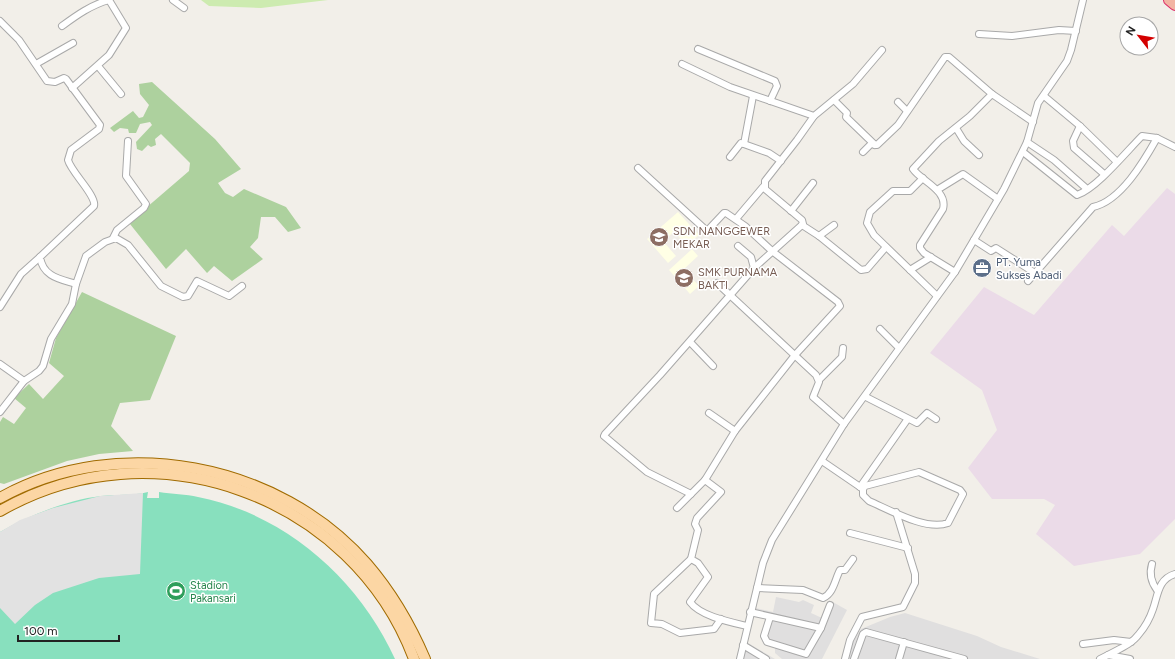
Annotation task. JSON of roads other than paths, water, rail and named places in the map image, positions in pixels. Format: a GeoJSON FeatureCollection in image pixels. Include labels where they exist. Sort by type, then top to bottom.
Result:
{"type":"FeatureCollection","features":[{"type":"Feature","properties":{"kind":"highway"},"geometry":{"type":"LineString","coordinates":[[1169,0],[1175,5]]}},
{"type":"Feature","properties":{"kind":"main road"},"geometry":{"type":"LineString","coordinates":[[9,506],[3,497],[32,483],[60,474],[118,464],[148,463],[178,465],[209,471],[246,482],[295,505],[344,541],[366,563],[386,587],[404,614],[425,659]]}},
{"type":"Feature","properties":{"kind":"main road"},"geometry":{"type":"LineString","coordinates":[[0,511],[51,488],[74,481],[123,474],[152,473],[185,476],[217,482],[248,492],[278,506],[307,523],[333,543],[357,566],[378,591],[396,619],[414,659]]}},
{"type":"Feature","properties":{"kind":"street"},"geometry":{"type":"LineString","coordinates":[[62,26],[83,11],[109,0],[126,28],[112,48],[110,55],[72,88]]}},
{"type":"Feature","properties":{"kind":"street"},"geometry":{"type":"LineString","coordinates":[[173,0],[184,8]]}},
{"type":"Feature","properties":{"kind":"street"},"geometry":{"type":"LineString","coordinates":[[740,659],[762,563],[772,540],[844,424],[866,397],[955,272],[998,199],[1023,152],[1035,111],[1067,61],[1076,32],[1083,0]]}},
{"type":"Feature","properties":{"kind":"street"},"geometry":{"type":"LineString","coordinates":[[0,21],[19,40],[48,82],[55,82],[65,78],[100,125],[99,129],[71,150],[68,160],[72,170],[94,199],[95,203],[19,277],[0,307]]}},
{"type":"Feature","properties":{"kind":"street"},"geometry":{"type":"LineString","coordinates":[[979,34],[1012,36],[1059,30],[1076,32]]}},
{"type":"Feature","properties":{"kind":"street"},"geometry":{"type":"LineString","coordinates":[[36,64],[73,43]]}},
{"type":"Feature","properties":{"kind":"street"},"geometry":{"type":"LineString","coordinates":[[698,49],[775,81],[777,86],[770,102]]}},
{"type":"Feature","properties":{"kind":"street"},"geometry":{"type":"LineString","coordinates":[[736,219],[763,187],[765,181],[814,116],[853,84],[882,50]]}},
{"type":"Feature","properties":{"kind":"street"},"geometry":{"type":"LineString","coordinates":[[876,146],[898,126],[946,57],[952,59],[992,94],[1033,122]]}},
{"type":"Feature","properties":{"kind":"street"},"geometry":{"type":"LineString","coordinates":[[682,64],[730,88],[814,116]]}},
{"type":"Feature","properties":{"kind":"street"},"geometry":{"type":"LineString","coordinates":[[98,66],[121,94]]}},
{"type":"Feature","properties":{"kind":"street"},"geometry":{"type":"LineString","coordinates":[[955,272],[924,253],[919,247],[944,207],[943,200],[937,190],[913,169],[992,94]]}},
{"type":"Feature","properties":{"kind":"street"},"geometry":{"type":"LineString","coordinates":[[744,144],[753,96]]}},
{"type":"Feature","properties":{"kind":"street"},"geometry":{"type":"LineString","coordinates":[[1044,96],[1080,126],[1116,162]]}},
{"type":"Feature","properties":{"kind":"street"},"geometry":{"type":"LineString","coordinates":[[834,100],[848,113],[846,117],[876,146]]}},
{"type":"Feature","properties":{"kind":"street"},"geometry":{"type":"LineString","coordinates":[[898,102],[907,111]]}},
{"type":"Feature","properties":{"kind":"street"},"geometry":{"type":"LineString","coordinates":[[1080,126],[1073,141],[1074,148],[1104,174]]}},
{"type":"Feature","properties":{"kind":"street"},"geometry":{"type":"LineString","coordinates":[[956,128],[964,141],[979,155]]}},
{"type":"Feature","properties":{"kind":"street"},"geometry":{"type":"LineString","coordinates":[[1023,152],[1074,194],[1079,194],[1104,174],[1142,136],[1157,138],[1175,147]]}},
{"type":"Feature","properties":{"kind":"street"},"geometry":{"type":"LineString","coordinates":[[1028,281],[1093,207],[1111,198],[1127,183],[1157,138]]}},
{"type":"Feature","properties":{"kind":"street"},"geometry":{"type":"LineString","coordinates":[[0,412],[24,381],[43,366],[51,339],[75,296],[76,286],[86,256],[113,238],[117,230],[144,208],[146,204],[126,176],[128,141]]}},
{"type":"Feature","properties":{"kind":"street"},"geometry":{"type":"LineString","coordinates":[[1027,142],[1054,160],[1087,189]]}},
{"type":"Feature","properties":{"kind":"street"},"geometry":{"type":"LineString","coordinates":[[730,158],[739,144],[744,144],[769,153],[781,161]]}},
{"type":"Feature","properties":{"kind":"street"},"geometry":{"type":"LineString","coordinates":[[863,152],[871,144],[876,146]]}},
{"type":"Feature","properties":{"kind":"street"},"geometry":{"type":"LineString","coordinates":[[638,168],[707,231],[724,213],[736,219],[772,251],[794,266],[840,304],[796,355],[735,431],[705,480],[677,508]]}},
{"type":"Feature","properties":{"kind":"street"},"geometry":{"type":"LineString","coordinates":[[937,190],[963,174],[998,199]]}},
{"type":"Feature","properties":{"kind":"street"},"geometry":{"type":"LineString","coordinates":[[923,178],[912,191],[893,191],[869,215],[867,223],[869,229],[886,247],[937,296]]}},
{"type":"Feature","properties":{"kind":"street"},"geometry":{"type":"LineString","coordinates":[[791,211],[813,183]]}},
{"type":"Feature","properties":{"kind":"street"},"geometry":{"type":"LineString","coordinates":[[763,187],[802,220],[802,225],[864,270],[870,267],[886,247]]}},
{"type":"Feature","properties":{"kind":"street"},"geometry":{"type":"LineString","coordinates":[[691,494],[648,472],[604,436],[607,430],[690,342],[754,268],[802,225]]}},
{"type":"Feature","properties":{"kind":"street"},"geometry":{"type":"LineString","coordinates":[[819,236],[834,225]]}},
{"type":"Feature","properties":{"kind":"street"},"geometry":{"type":"LineString","coordinates":[[113,238],[120,239],[128,245],[161,286],[183,297],[188,296],[197,282],[229,296],[242,286]]}},
{"type":"Feature","properties":{"kind":"street"},"geometry":{"type":"LineString","coordinates":[[974,240],[991,251],[996,248],[1035,273]]}},
{"type":"Feature","properties":{"kind":"street"},"geometry":{"type":"LineString","coordinates":[[738,246],[751,257],[754,268]]}},
{"type":"Feature","properties":{"kind":"street"},"geometry":{"type":"LineString","coordinates":[[40,257],[42,266],[46,272],[76,286]]}},
{"type":"Feature","properties":{"kind":"street"},"geometry":{"type":"LineString","coordinates":[[910,270],[931,257]]}},
{"type":"Feature","properties":{"kind":"street"},"geometry":{"type":"LineString","coordinates":[[718,282],[730,295],[796,355],[819,380]]}},
{"type":"Feature","properties":{"kind":"street"},"geometry":{"type":"LineString","coordinates":[[880,329],[900,348]]}},
{"type":"Feature","properties":{"kind":"street"},"geometry":{"type":"LineString","coordinates":[[690,342],[713,366]]}},
{"type":"Feature","properties":{"kind":"street"},"geometry":{"type":"LineString","coordinates":[[843,348],[842,357],[819,380],[813,397],[844,424]]}},
{"type":"Feature","properties":{"kind":"street"},"geometry":{"type":"LineString","coordinates":[[0,364],[24,381]]}},
{"type":"Feature","properties":{"kind":"street"},"geometry":{"type":"LineString","coordinates":[[866,397],[907,420],[917,423],[927,413],[936,419]]}},
{"type":"Feature","properties":{"kind":"street"},"geometry":{"type":"LineString","coordinates":[[709,413],[735,431]]}},
{"type":"Feature","properties":{"kind":"street"},"geometry":{"type":"LineString","coordinates":[[862,488],[919,472],[955,487],[962,493],[950,521],[941,526],[917,521],[869,501],[863,495],[862,488],[907,420]]}},
{"type":"Feature","properties":{"kind":"street"},"geometry":{"type":"LineString","coordinates":[[822,460],[862,488]]}},
{"type":"Feature","properties":{"kind":"street"},"geometry":{"type":"LineString","coordinates":[[705,480],[721,492],[697,518],[695,524],[698,530],[691,559],[654,594],[651,623],[662,624],[680,633],[714,629],[721,619]]}},
{"type":"Feature","properties":{"kind":"street"},"geometry":{"type":"LineString","coordinates":[[845,659],[853,633],[862,617],[898,609],[904,605],[916,581],[908,548],[896,512]]}},
{"type":"Feature","properties":{"kind":"street"},"geometry":{"type":"LineString","coordinates":[[850,533],[908,548]]}},
{"type":"Feature","properties":{"kind":"street"},"geometry":{"type":"LineString","coordinates":[[691,559],[698,563],[708,577],[690,602],[700,610],[721,619],[747,626]]}},
{"type":"Feature","properties":{"kind":"street"},"geometry":{"type":"LineString","coordinates":[[757,588],[803,590],[823,598],[828,595],[840,570],[845,570],[852,559]]}},
{"type":"Feature","properties":{"kind":"street"},"geometry":{"type":"LineString","coordinates":[[1152,564],[1150,574],[1153,584],[1157,590]]}},
{"type":"Feature","properties":{"kind":"street"},"geometry":{"type":"LineString","coordinates":[[1100,659],[1131,642],[1139,635],[1153,611],[1157,590],[1166,578],[1175,574]]}},
{"type":"Feature","properties":{"kind":"street"},"geometry":{"type":"LineString","coordinates":[[770,617],[764,636],[767,642],[805,655],[821,628],[830,605]]}},
{"type":"Feature","properties":{"kind":"street"},"geometry":{"type":"LineString","coordinates":[[750,612],[821,628]]}},
{"type":"Feature","properties":{"kind":"street"},"geometry":{"type":"LineString","coordinates":[[854,659],[865,632],[904,642],[943,656],[964,659]]}},
{"type":"Feature","properties":{"kind":"street"},"geometry":{"type":"LineString","coordinates":[[1083,644],[1107,640],[1131,642]]}},
{"type":"Feature","properties":{"kind":"street"},"geometry":{"type":"LineString","coordinates":[[899,659],[904,642]]}},
{"type":"Feature","properties":{"kind":"street"},"geometry":{"type":"LineString","coordinates":[[743,645],[766,659]]}},
{"type":"Feature","properties":{"kind":"street"},"geometry":{"type":"LineString","coordinates":[[1108,655],[1130,659]]}},
{"type":"Feature","properties":{"kind":"place","name":"SDN NANGGEWER MEKAR"},"geometry":{"type":"Point","coordinates":[659,237]}},
{"type":"Feature","properties":{"kind":"place","name":"PT. Yuma Sukses Abadi"},"geometry":{"type":"Point","coordinates":[982,268]}},
{"type":"Feature","properties":{"kind":"place","name":"SMK PURNAMA BAKTI"},"geometry":{"type":"Point","coordinates":[684,278]}},
{"type":"Feature","properties":{"kind":"place","name":"Stadion Pakansari"},"geometry":{"type":"Point","coordinates":[176,591]}}]}
